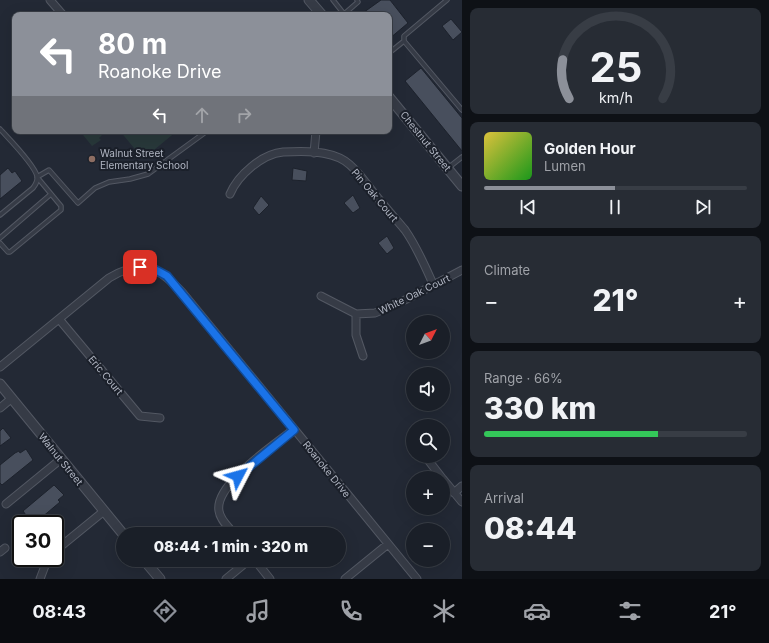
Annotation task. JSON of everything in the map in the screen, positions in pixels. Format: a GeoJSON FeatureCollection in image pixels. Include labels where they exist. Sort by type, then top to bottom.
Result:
{"type":"FeatureCollection","features":[{"type":"Feature","properties":{"kind":"street"},"geometry":{"type":"LineString","coordinates":[[50,0],[60,12]]}},
{"type":"Feature","properties":{"kind":"street"},"geometry":{"type":"LineString","coordinates":[[309,0],[319,12]]}},
{"type":"Feature","properties":{"kind":"street","name":"Chestnut Street"},"geometry":{"type":"LineString","coordinates":[[392,101],[462,186]]}},
{"type":"Feature","properties":{"kind":"street"},"geometry":{"type":"LineString","coordinates":[[314,153],[316,134]]}},
{"type":"Feature","properties":{"kind":"street","name":"Pin Oak Court"},"geometry":{"type":"LineString","coordinates":[[230,194],[233,187],[244,174],[263,159],[276,153],[303,151],[345,161],[355,170],[405,231],[420,254],[433,284]]}},
{"type":"Feature","properties":{"kind":"street","name":"Roanoke Drive"},"geometry":{"type":"LineString","coordinates":[[0,367],[109,278],[122,270],[140,267],[152,268],[167,276],[182,292],[417,579]]}},
{"type":"Feature","properties":{"kind":"street","name":"White Oak Court"},"geometry":{"type":"LineString","coordinates":[[356,314],[375,313],[406,300],[433,284],[462,270]]}},
{"type":"Feature","properties":{"kind":"street"},"geometry":{"type":"LineString","coordinates":[[321,296],[356,314],[356,335],[363,356]]}},
{"type":"Feature","properties":{"kind":"street","name":"Eric Court"},"geometry":{"type":"LineString","coordinates":[[59,319],[140,416],[160,418]]}},
{"type":"Feature","properties":{"kind":"street","name":"Walnut Street"},"geometry":{"type":"LineString","coordinates":[[0,384],[117,527]]}},
{"type":"Feature","properties":{"kind":"street"},"geometry":{"type":"LineString","coordinates":[[0,408],[12,398]]}},
{"type":"Feature","properties":{"kind":"street"},"geometry":{"type":"LineString","coordinates":[[229,527],[219,511],[220,502],[224,491],[238,476],[294,430]]}},
{"type":"Feature","properties":{"kind":"street"},"geometry":{"type":"LineString","coordinates":[[6,504],[61,459]]}},
{"type":"Feature","properties":{"kind":"street"},"geometry":{"type":"LineString","coordinates":[[431,463],[437,471]]}},
{"type":"Feature","properties":{"kind":"street"},"geometry":{"type":"LineString","coordinates":[[454,493],[462,486]]}},
{"type":"Feature","properties":{"kind":"street"},"geometry":{"type":"LineString","coordinates":[[450,488],[462,502]]}},
{"type":"Feature","properties":{"kind":"street"},"geometry":{"type":"LineString","coordinates":[[64,544],[104,512]]}},
{"type":"Feature","properties":{"kind":"street"},"geometry":{"type":"LineString","coordinates":[[345,579],[388,544]]}},
{"type":"Feature","properties":{"kind":"street"},"geometry":{"type":"LineString","coordinates":[[40,579],[45,567]]}},
{"type":"Feature","properties":{"kind":"street"},"geometry":{"type":"LineString","coordinates":[[150,567],[160,579]]}},
{"type":"Feature","properties":{"kind":"street"},"geometry":{"type":"LineString","coordinates":[[226,579],[241,567]]}},
{"type":"Feature","properties":{"kind":"street"},"geometry":{"type":"LineString","coordinates":[[261,567],[270,579]]}},
{"type":"Feature","properties":{"kind":"lane"},"geometry":{"type":"LineString","coordinates":[[333,0],[342,12]]}},
{"type":"Feature","properties":{"kind":"lane"},"geometry":{"type":"LineString","coordinates":[[347,12],[358,2],[357,0]]}},
{"type":"Feature","properties":{"kind":"lane"},"geometry":{"type":"LineString","coordinates":[[392,51],[404,41],[404,36],[447,0]]}},
{"type":"Feature","properties":{"kind":"lane"},"geometry":{"type":"LineString","coordinates":[[404,41],[462,110]]}},
{"type":"Feature","properties":{"kind":"lane"},"geometry":{"type":"LineString","coordinates":[[0,129],[33,168],[37,177],[61,206],[61,210],[10,252],[8,252],[0,243]]}},
{"type":"Feature","properties":{"kind":"lane"},"geometry":{"type":"LineString","coordinates":[[37,177],[49,170],[78,203],[95,188],[109,182],[130,179],[148,174],[202,134]]}},
{"type":"Feature","properties":{"kind":"lane"},"geometry":{"type":"LineString","coordinates":[[448,168],[462,157]]}},
{"type":"Feature","properties":{"kind":"lane"},"geometry":{"type":"LineString","coordinates":[[0,215],[33,188],[37,183],[37,177]]}},
{"type":"Feature","properties":{"kind":"lane"},"geometry":{"type":"LineString","coordinates":[[0,238],[52,194]]}},
{"type":"Feature","properties":{"kind":"shaded area"},"geometry":{"type":"Polygon","coordinates":[[[122,134],[173,134],[143,159],[122,134]]]}},
{"type":"Feature","properties":{"kind":"shaded area"},"geometry":{"type":"Polygon","coordinates":[[[83,135],[102,135],[99,138],[101,140],[92,146],[83,135]]]}},
{"type":"Feature","properties":{"kind":"building"},"geometry":{"type":"Polygon","coordinates":[[[381,0],[390,0],[408,23],[392,36],[392,12],[364,12],[381,0]]]}},
{"type":"Feature","properties":{"kind":"building"},"geometry":{"type":"Polygon","coordinates":[[[451,19],[462,32],[453,40],[442,26],[451,19]]]}},
{"type":"Feature","properties":{"kind":"building"},"geometry":{"type":"Polygon","coordinates":[[[421,68],[462,118],[462,151],[405,81],[421,68]]]}},
{"type":"Feature","properties":{"kind":"building"},"geometry":{"type":"Polygon","coordinates":[[[8,168],[12,173],[15,171],[22,181],[0,199],[0,175],[8,168]]]}},
{"type":"Feature","properties":{"kind":"building"},"geometry":{"type":"Polygon","coordinates":[[[293,168],[307,171],[306,181],[292,180],[293,168]]]}},
{"type":"Feature","properties":{"kind":"building"},"geometry":{"type":"Polygon","coordinates":[[[353,195],[360,208],[353,213],[344,203],[353,195]]]}},
{"type":"Feature","properties":{"kind":"building"},"geometry":{"type":"Polygon","coordinates":[[[261,196],[269,205],[259,215],[253,208],[261,196]]]}},
{"type":"Feature","properties":{"kind":"building"},"geometry":{"type":"Polygon","coordinates":[[[387,236],[394,248],[387,254],[378,243],[387,236]]]}},
{"type":"Feature","properties":{"kind":"building"},"geometry":{"type":"Polygon","coordinates":[[[3,428],[11,438],[0,446],[0,431],[3,428]]]}},
{"type":"Feature","properties":{"kind":"building"},"geometry":{"type":"Polygon","coordinates":[[[26,449],[33,460],[2,485],[0,483],[0,465],[15,453],[19,451],[20,453],[26,449]]]}},
{"type":"Feature","properties":{"kind":"building"},"geometry":{"type":"Polygon","coordinates":[[[54,485],[64,495],[58,500],[60,502],[45,515],[26,515],[23,511],[54,485]]]}},
{"type":"Feature","properties":{"kind":"place","name":"Walnut Street Elementary School"},"geometry":{"type":"Point","coordinates":[92,159]}},
{"type":"Feature","properties":{"kind":"route"},"geometry":{"type":"LineString","coordinates":[[140,267],[152,268],[167,276],[182,292],[294,430],[238,476]]}}]}
